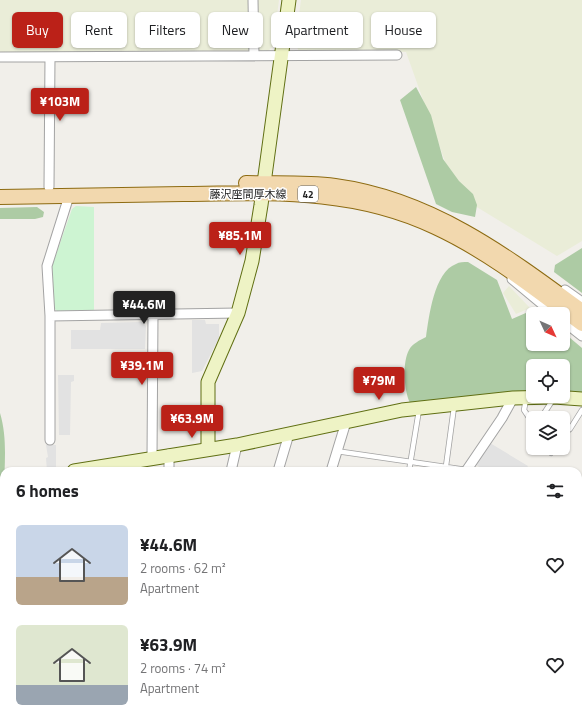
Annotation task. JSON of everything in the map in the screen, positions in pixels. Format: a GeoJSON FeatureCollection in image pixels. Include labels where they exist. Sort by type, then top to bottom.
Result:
{"type":"FeatureCollection","features":[{"type":"Feature","properties":{"kind":"main road","name":"藤沢座間厚木線"},"geometry":{"type":"LineString","coordinates":[[0,197],[69,196],[263,188],[310,184],[330,186],[389,198],[456,226],[515,261],[582,311]]}},
{"type":"Feature","properties":{"kind":"main road","name":"藤沢座間厚木線"},"geometry":{"type":"LineString","coordinates":[[0,187],[263,188],[336,197],[362,203],[434,226],[487,255],[582,324]]}},
{"type":"Feature","properties":{"kind":"street"},"geometry":{"type":"LineString","coordinates":[[253,0],[254,56]]}},
{"type":"Feature","properties":{"kind":"street"},"geometry":{"type":"LineString","coordinates":[[208,449],[208,382],[238,313],[252,261],[289,0]]}},
{"type":"Feature","properties":{"kind":"street"},"geometry":{"type":"LineString","coordinates":[[0,57],[50,58],[397,55]]}},
{"type":"Feature","properties":{"kind":"street"},"geometry":{"type":"LineString","coordinates":[[49,186],[50,58]]}},
{"type":"Feature","properties":{"kind":"street"},"geometry":{"type":"LineString","coordinates":[[50,440],[50,316],[47,266],[69,196]]}},
{"type":"Feature","properties":{"kind":"street"},"geometry":{"type":"LineString","coordinates":[[487,255],[532,298],[544,307]]}},
{"type":"Feature","properties":{"kind":"street"},"geometry":{"type":"LineString","coordinates":[[515,261],[539,273],[582,302]]}},
{"type":"Feature","properties":{"kind":"street"},"geometry":{"type":"LineString","coordinates":[[50,316],[238,313]]}},
{"type":"Feature","properties":{"kind":"street"},"geometry":{"type":"LineString","coordinates":[[152,457],[153,315]]}},
{"type":"Feature","properties":{"kind":"street"},"geometry":{"type":"LineString","coordinates":[[570,327],[582,336]]}},
{"type":"Feature","properties":{"kind":"street"},"geometry":{"type":"LineString","coordinates":[[470,467],[502,418],[513,398]]}},
{"type":"Feature","properties":{"kind":"street"},"geometry":{"type":"LineString","coordinates":[[96,467],[169,454],[237,445],[381,414],[454,404],[526,398]]}},
{"type":"Feature","properties":{"kind":"street"},"geometry":{"type":"LineString","coordinates":[[570,398],[582,399]]}},
{"type":"Feature","properties":{"kind":"street"},"geometry":{"type":"LineString","coordinates":[[332,467],[346,422]]}},
{"type":"Feature","properties":{"kind":"street"},"geometry":{"type":"LineString","coordinates":[[279,467],[289,434]]}},
{"type":"Feature","properties":{"kind":"street"},"geometry":{"type":"LineString","coordinates":[[232,467],[237,445]]}},
{"type":"Feature","properties":{"kind":"street"},"geometry":{"type":"LineString","coordinates":[[169,454],[169,467]]}},
{"type":"Feature","properties":{"kind":"lane"},"geometry":{"type":"LineString","coordinates":[[526,402],[524,410],[526,413]]}},
{"type":"Feature","properties":{"kind":"lane"},"geometry":{"type":"LineString","coordinates":[[446,466],[454,404]]}},
{"type":"Feature","properties":{"kind":"lane"},"geometry":{"type":"LineString","coordinates":[[410,467],[420,408]]}},
{"type":"Feature","properties":{"kind":"lane"},"geometry":{"type":"LineString","coordinates":[[570,429],[582,410]]}},
{"type":"Feature","properties":{"kind":"lane"},"geometry":{"type":"LineString","coordinates":[[577,419],[582,422]]}},
{"type":"Feature","properties":{"kind":"lane"},"geometry":{"type":"LineString","coordinates":[[336,451],[450,467]]}},
{"type":"Feature","properties":{"kind":"green space"},"geometry":{"type":"Polygon","coordinates":[[[0,0],[279,0],[277,12],[271,12],[271,48],[267,52],[0,56],[0,0]]]}},
{"type":"Feature","properties":{"kind":"green space"},"geometry":{"type":"Polygon","coordinates":[[[301,0],[582,0],[582,241],[557,256],[457,195],[406,52],[299,51],[297,48],[363,48],[363,12],[299,12],[301,0]]]}},
{"type":"Feature","properties":{"kind":"green space"},"geometry":{"type":"Polygon","coordinates":[[[416,87],[431,115],[443,159],[459,181],[473,194],[477,205],[475,217],[452,212],[436,204],[400,100],[416,87]]]}},
{"type":"Feature","properties":{"kind":"green space"},"geometry":{"type":"Polygon","coordinates":[[[76,206],[94,207],[94,310],[57,311],[53,307],[52,266],[72,209],[76,206]]]}},
{"type":"Feature","properties":{"kind":"green space"},"geometry":{"type":"Polygon","coordinates":[[[37,207],[44,212],[43,217],[35,219],[0,219],[0,208],[37,207]]]}},
{"type":"Feature","properties":{"kind":"green space"},"geometry":{"type":"Polygon","coordinates":[[[582,248],[582,293],[554,272],[555,265],[582,248]]]}},
{"type":"Feature","properties":{"kind":"green space"},"geometry":{"type":"Polygon","coordinates":[[[460,262],[468,262],[497,280],[512,319],[526,313],[526,351],[570,351],[570,338],[582,348],[582,395],[570,395],[570,359],[526,359],[526,395],[482,395],[423,404],[410,403],[406,391],[405,377],[405,362],[409,350],[414,344],[426,337],[431,307],[442,276],[449,269],[460,262]]]}},
{"type":"Feature","properties":{"kind":"green space"},"geometry":{"type":"Polygon","coordinates":[[[509,286],[529,307],[526,307],[526,310],[516,314],[503,293],[509,286]]]}},
{"type":"Feature","properties":{"kind":"green space"},"geometry":{"type":"Polygon","coordinates":[[[0,413],[4,433],[5,453],[5,467],[0,467],[0,413]]]}},
{"type":"Feature","properties":{"kind":"shaded area"},"geometry":{"type":"Polygon","coordinates":[[[192,320],[205,320],[206,324],[219,324],[219,338],[202,371],[192,373],[192,320]]]}},
{"type":"Feature","properties":{"kind":"shaded area"},"geometry":{"type":"Polygon","coordinates":[[[142,322],[146,326],[145,349],[71,349],[71,330],[100,330],[101,323],[142,322]]]}},
{"type":"Feature","properties":{"kind":"shaded area"},"geometry":{"type":"Polygon","coordinates":[[[58,375],[74,375],[74,381],[71,382],[70,435],[59,435],[58,375]]]}},
{"type":"Feature","properties":{"kind":"shaded area"},"geometry":{"type":"Polygon","coordinates":[[[490,443],[528,466],[479,467],[475,464],[490,443]]]}},
{"type":"Feature","properties":{"kind":"shaded area"},"geometry":{"type":"Polygon","coordinates":[[[46,445],[56,445],[56,467],[47,467],[46,458],[48,457],[46,445]]]}}]}
